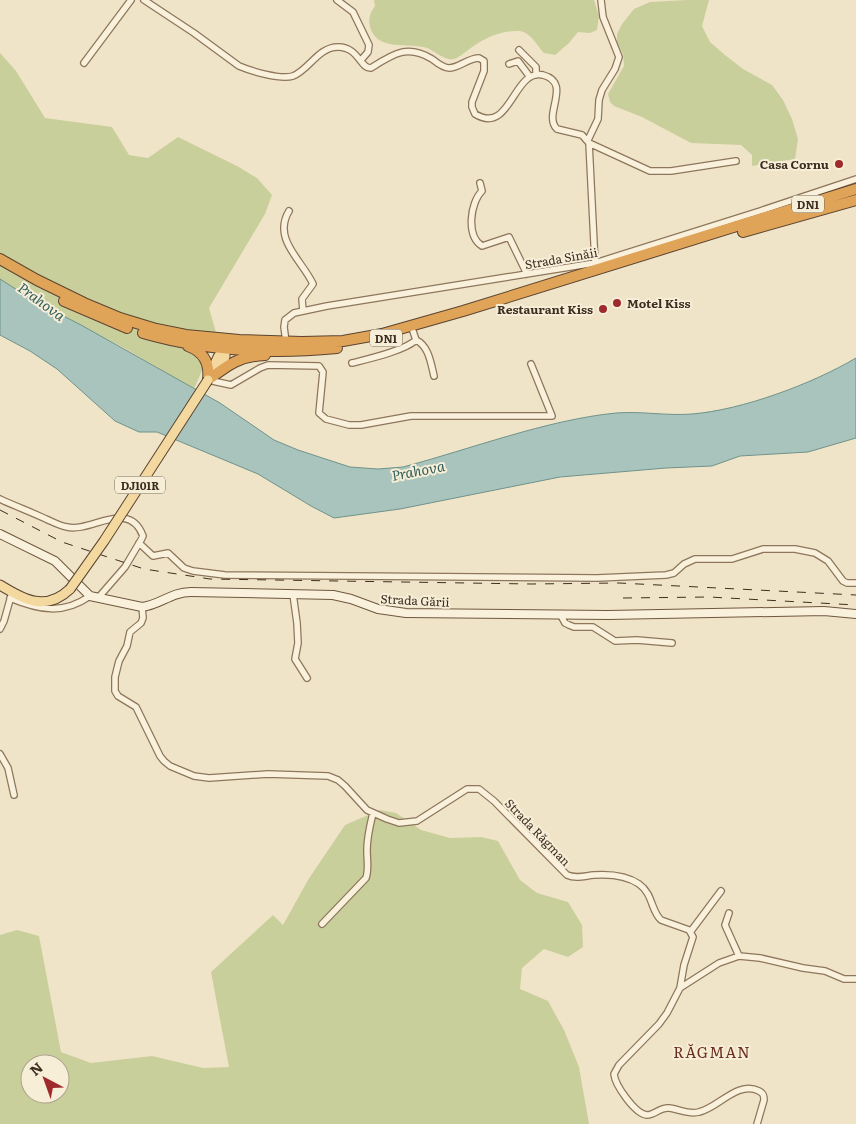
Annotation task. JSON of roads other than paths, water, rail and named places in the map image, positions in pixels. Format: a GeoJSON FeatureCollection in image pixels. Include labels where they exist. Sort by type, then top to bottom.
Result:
{"type":"FeatureCollection","features":[{"type":"Feature","properties":{"kind":"highway","name":"DN1"},"geometry":{"type":"LineString","coordinates":[[0,266],[80,309],[126,328],[168,339],[225,343],[343,341],[382,334],[533,290],[856,188]]}},
{"type":"Feature","properties":{"kind":"highway","name":"DN1"},"geometry":{"type":"LineString","coordinates":[[796,216],[856,195]]}},
{"type":"Feature","properties":{"kind":"highway","name":"DN1"},"geometry":{"type":"LineString","coordinates":[[0,259],[63,293],[131,322],[225,343],[277,350],[330,348],[414,336],[499,307],[796,216],[856,200]]}},
{"type":"Feature","properties":{"kind":"highway"},"geometry":{"type":"LineString","coordinates":[[168,339],[192,347],[201,353],[209,367],[208,380]]}},
{"type":"Feature","properties":{"kind":"highway"},"geometry":{"type":"LineString","coordinates":[[208,380],[228,365],[248,357],[299,355],[330,348]]}},
{"type":"Feature","properties":{"kind":"main road","name":"DJ101R"},"geometry":{"type":"LineString","coordinates":[[0,585],[11,595],[46,602],[59,598],[70,589],[104,541],[208,380],[223,361],[225,343]]}},
{"type":"Feature","properties":{"kind":"street"},"geometry":{"type":"LineString","coordinates":[[84,63],[131,0]]}},
{"type":"Feature","properties":{"kind":"street"},"geometry":{"type":"LineString","coordinates":[[144,0],[239,66],[283,77],[293,76],[324,51],[337,46],[352,50],[366,68],[371,68],[389,56],[403,51],[423,54],[447,68],[452,68],[473,59],[482,60],[485,68],[472,102],[472,107],[474,114],[484,118],[493,118],[500,114],[533,76],[536,67],[519,50]]}},
{"type":"Feature","properties":{"kind":"street"},"geometry":{"type":"LineString","coordinates":[[337,0],[353,12],[369,45],[368,52],[361,60]]}},
{"type":"Feature","properties":{"kind":"street"},"geometry":{"type":"LineString","coordinates":[[594,263],[589,141],[598,119],[599,100],[602,90],[615,69],[619,57],[603,17],[601,0]]}},
{"type":"Feature","properties":{"kind":"street"},"geometry":{"type":"LineString","coordinates":[[509,64],[518,61],[533,76],[550,78],[556,86],[557,93],[552,118],[554,126],[561,130],[582,135],[589,141],[650,171],[671,171],[736,162]]}},
{"type":"Feature","properties":{"kind":"street","name":"Strada Sinăii"},"geometry":{"type":"LineString","coordinates":[[286,342],[285,320],[290,314],[594,263],[856,179]]}},
{"type":"Feature","properties":{"kind":"street"},"geometry":{"type":"LineString","coordinates":[[480,183],[482,191],[475,199],[471,215],[478,242],[482,246],[509,237],[527,274]]}},
{"type":"Feature","properties":{"kind":"street"},"geometry":{"type":"LineString","coordinates":[[289,211],[285,217],[283,236],[313,284],[302,299],[303,311]]}},
{"type":"Feature","properties":{"kind":"street"},"geometry":{"type":"LineString","coordinates":[[352,363],[379,356],[410,344],[414,336],[423,344],[434,376]]}},
{"type":"Feature","properties":{"kind":"street"},"geometry":{"type":"LineString","coordinates":[[208,380],[230,385],[268,365],[319,366],[323,372],[319,413],[326,419],[349,425],[361,425],[411,416],[519,418],[552,416],[531,364]]}},
{"type":"Feature","properties":{"kind":"street"},"geometry":{"type":"LineString","coordinates":[[0,499],[69,528],[116,518],[126,519],[132,522],[141,531],[143,536],[125,567],[94,597],[73,606],[52,609],[31,606],[11,595],[4,622],[0,629]]}},
{"type":"Feature","properties":{"kind":"street"},"geometry":{"type":"LineString","coordinates":[[0,534],[55,561],[94,597],[142,607],[143,618],[141,623],[130,632],[127,646],[119,661],[114,686],[118,696],[136,707],[164,761],[187,774],[209,778],[268,774],[328,776],[338,780],[357,801],[372,813],[368,832],[368,873],[366,878],[322,924]]}},
{"type":"Feature","properties":{"kind":"street"},"geometry":{"type":"LineString","coordinates":[[139,543],[150,555],[168,554],[184,568],[192,571],[225,575],[597,578],[666,575],[674,573],[684,564],[695,559],[732,558],[744,556],[754,550],[763,548],[795,549],[806,550],[821,556],[828,561],[844,581],[856,582]]}},
{"type":"Feature","properties":{"kind":"street","name":"Strada Gării"},"geometry":{"type":"LineString","coordinates":[[142,607],[184,592],[333,595],[351,599],[378,610],[406,613],[757,613],[824,610],[856,614]]}},
{"type":"Feature","properties":{"kind":"street"},"geometry":{"type":"LineString","coordinates":[[293,594],[298,643],[295,658],[307,678]]}},
{"type":"Feature","properties":{"kind":"street"},"geometry":{"type":"LineString","coordinates":[[560,614],[565,623],[569,625],[574,627],[592,627],[615,641],[637,640],[672,643]]}},
{"type":"Feature","properties":{"kind":"street"},"geometry":{"type":"LineString","coordinates":[[0,754],[8,768],[14,795]]}},
{"type":"Feature","properties":{"kind":"street","name":"Strada Răgman"},"geometry":{"type":"LineString","coordinates":[[372,813],[399,823],[408,823],[417,820],[467,789],[479,789],[494,801],[567,875],[576,877],[606,875],[630,879],[647,892],[661,920],[691,931]]}},
{"type":"Feature","properties":{"kind":"street"},"geometry":{"type":"LineString","coordinates":[[721,891],[691,931],[693,937],[684,966],[680,988],[667,1013],[616,1070],[615,1079],[619,1088],[634,1106],[648,1115],[665,1108],[685,1112],[700,1112],[742,1089],[756,1090],[764,1096],[757,1124]]}},
{"type":"Feature","properties":{"kind":"street"},"geometry":{"type":"LineString","coordinates":[[729,913],[725,925],[739,956]]}},
{"type":"Feature","properties":{"kind":"street"},"geometry":{"type":"LineString","coordinates":[[680,988],[719,962],[739,956],[760,958],[825,971],[844,979],[856,979]]}},
{"type":"Feature","properties":{"kind":"water","name":"Prahova"},"geometry":{"type":"Polygon","coordinates":[[[0,279],[36,302],[220,403],[274,440],[350,467],[378,469],[403,467],[536,428],[616,413],[692,414],[712,412],[754,401],[798,386],[856,358],[856,438],[808,452],[740,456],[712,466],[560,477],[400,509],[334,518],[258,474],[157,432],[139,432],[115,421],[57,369],[30,351],[0,335],[0,279]]]}},
{"type":"Feature","properties":{"kind":"railway"},"geometry":{"type":"LineString","coordinates":[[0,510],[62,542],[144,569],[210,579],[531,584],[619,583],[856,595]]}},
{"type":"Feature","properties":{"kind":"railway"},"geometry":{"type":"LineString","coordinates":[[623,598],[709,597],[856,605]]}},
{"type":"Feature","properties":{"kind":"place","name":"Casa Cornu"},"geometry":{"type":"Point","coordinates":[839,164]}},
{"type":"Feature","properties":{"kind":"place","name":"Motel Kiss"},"geometry":{"type":"Point","coordinates":[617,303]}},
{"type":"Feature","properties":{"kind":"place","name":"Restaurant Kiss"},"geometry":{"type":"Point","coordinates":[603,309]}},
{"type":"Feature","properties":{"kind":"district","name":"RĂGMAN"},"geometry":{"type":"Point","coordinates":[712,1051]}}]}
